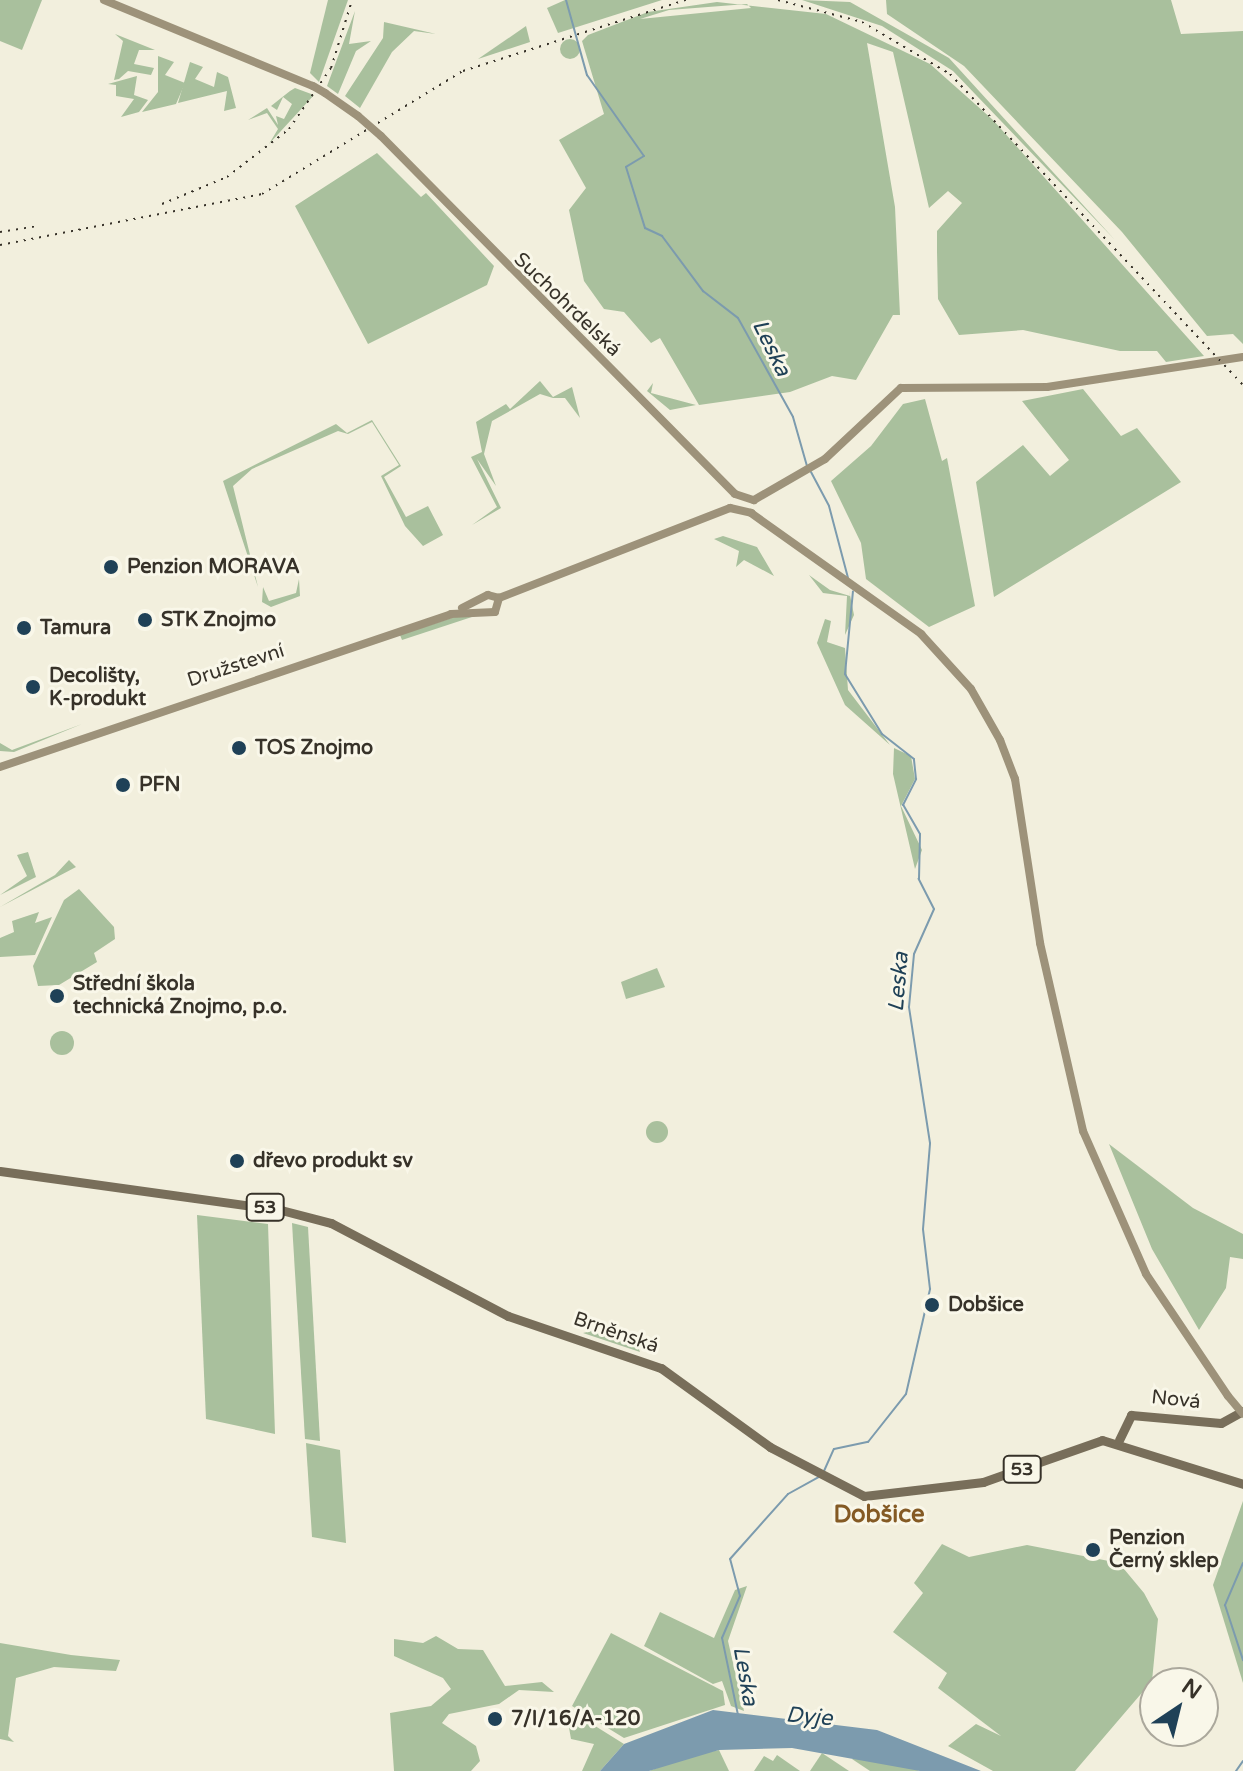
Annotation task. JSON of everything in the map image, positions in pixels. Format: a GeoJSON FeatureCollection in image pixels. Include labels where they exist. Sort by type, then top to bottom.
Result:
{"type":"FeatureCollection","features":[{"type":"Feature","properties":{"kind":"main road","name":"Suchohrdelská"},"geometry":{"type":"LineString","coordinates":[[104,0],[302,79],[358,116],[735,494]]}},
{"type":"Feature","properties":{"kind":"main road"},"geometry":{"type":"LineString","coordinates":[[730,508],[735,494],[754,500],[825,459],[901,388],[1047,387],[1243,357]]}},
{"type":"Feature","properties":{"kind":"main road"},"geometry":{"type":"LineString","coordinates":[[751,513],[754,500]]}},
{"type":"Feature","properties":{"kind":"main road"},"geometry":{"type":"LineString","coordinates":[[451,614],[484,599],[499,598],[604,562],[730,508],[751,513],[836,578],[868,597],[947,659],[1006,753],[1062,1058],[1083,1131],[1146,1274],[1228,1396],[1243,1413]]}},
{"type":"Feature","properties":{"kind":"main road"},"geometry":{"type":"LineString","coordinates":[[484,599],[486,610],[497,610],[499,598]]}},
{"type":"Feature","properties":{"kind":"main road","name":"Družstevní"},"geometry":{"type":"LineString","coordinates":[[0,767],[451,614],[486,610]]}},
{"type":"Feature","properties":{"kind":"main road","name":"Brněnská"},"geometry":{"type":"LineString","coordinates":[[0,1171],[268,1207],[331,1223],[508,1316],[666,1370],[821,1475],[888,1499],[993,1479],[1089,1442],[1119,1440],[1243,1484]]}},
{"type":"Feature","properties":{"kind":"main road","name":"Nová"},"geometry":{"type":"LineString","coordinates":[[1119,1440],[1131,1415],[1221,1423],[1243,1413]]}},
{"type":"Feature","properties":{"kind":"green space"},"geometry":{"type":"Polygon","coordinates":[[[0,0],[42,0],[22,50],[0,41],[0,0]]]}},
{"type":"Feature","properties":{"kind":"green space"},"geometry":{"type":"Polygon","coordinates":[[[328,0],[348,0],[319,82],[310,73],[328,0]]]}},
{"type":"Feature","properties":{"kind":"green space"},"geometry":{"type":"Polygon","coordinates":[[[565,0],[662,0],[558,33],[547,8],[565,0]]]}},
{"type":"Feature","properties":{"kind":"green space"},"geometry":{"type":"Polygon","coordinates":[[[802,0],[850,2],[949,58],[1115,240],[953,71],[882,26],[802,0]]]}},
{"type":"Feature","properties":{"kind":"green space"},"geometry":{"type":"Polygon","coordinates":[[[886,0],[1171,0],[1181,34],[1243,31],[1243,344],[1233,334],[1207,336],[1122,232],[964,66],[887,14],[886,0]]]}},
{"type":"Feature","properties":{"kind":"green space"},"geometry":{"type":"Polygon","coordinates":[[[717,2],[740,5],[669,10],[640,19],[751,8],[748,5],[826,14],[930,64],[993,120],[1204,356],[1166,362],[1157,351],[1120,351],[1023,330],[959,335],[938,299],[937,231],[962,203],[948,191],[929,208],[893,52],[867,43],[895,207],[900,315],[893,315],[856,380],[832,376],[790,392],[699,405],[660,338],[651,343],[624,312],[604,309],[584,281],[569,210],[586,188],[559,140],[604,114],[582,41],[588,35],[648,12],[717,2]]]}},
{"type":"Feature","properties":{"kind":"green space"},"geometry":{"type":"Polygon","coordinates":[[[355,11],[349,44],[371,41],[356,51],[338,94],[327,86],[355,11]]]}},
{"type":"Feature","properties":{"kind":"green space"},"geometry":{"type":"Polygon","coordinates":[[[384,22],[436,34],[414,31],[392,52],[360,108],[345,96],[383,38],[384,22]]]}},
{"type":"Feature","properties":{"kind":"green space"},"geometry":{"type":"Polygon","coordinates":[[[526,26],[530,42],[478,59],[526,26]]]}},
{"type":"Feature","properties":{"kind":"green space"},"geometry":{"type":"Polygon","coordinates":[[[115,34],[155,50],[139,50],[134,64],[154,68],[151,75],[128,71],[114,80],[123,41],[115,34]]]}},
{"type":"Feature","properties":{"kind":"green space"},"geometry":{"type":"Polygon","coordinates":[[[566,39],[574,39],[580,49],[574,59],[566,59],[560,53],[560,45],[566,39]]]}},
{"type":"Feature","properties":{"kind":"green space"},"geometry":{"type":"Polygon","coordinates":[[[158,56],[174,62],[165,75],[185,83],[176,104],[142,112],[158,92],[158,56]]]}},
{"type":"Feature","properties":{"kind":"green space"},"geometry":{"type":"Polygon","coordinates":[[[190,62],[203,67],[195,79],[214,87],[217,72],[228,77],[236,108],[224,111],[227,91],[178,103],[190,62]]]}},
{"type":"Feature","properties":{"kind":"green space"},"geometry":{"type":"Polygon","coordinates":[[[137,76],[134,95],[148,100],[139,112],[121,117],[134,99],[116,96],[116,85],[108,84],[137,76]]]}},
{"type":"Feature","properties":{"kind":"green space"},"geometry":{"type":"Polygon","coordinates":[[[295,88],[314,95],[269,144],[278,129],[267,113],[248,120],[267,108],[278,125],[276,116],[284,119],[292,104],[283,97],[277,110],[271,106],[290,91],[295,88]]]}},
{"type":"Feature","properties":{"kind":"green space"},"geometry":{"type":"Polygon","coordinates":[[[377,153],[421,197],[426,193],[494,266],[487,285],[368,344],[295,206],[377,153]]]}},
{"type":"Feature","properties":{"kind":"green space"},"geometry":{"type":"Polygon","coordinates":[[[540,381],[553,397],[572,387],[580,418],[565,398],[553,398],[540,394],[492,421],[484,454],[496,486],[477,459],[501,508],[472,525],[497,507],[471,457],[482,452],[476,422],[506,404],[510,409],[540,381]]]}},
{"type":"Feature","properties":{"kind":"green space"},"geometry":{"type":"Polygon","coordinates":[[[653,383],[651,393],[696,405],[670,410],[647,391],[653,383]]]}},
{"type":"Feature","properties":{"kind":"green space"},"geometry":{"type":"Polygon","coordinates":[[[1083,389],[1121,436],[1137,428],[1181,482],[994,597],[976,482],[1023,445],[1050,476],[1069,460],[1022,401],[1083,389]]]}},
{"type":"Feature","properties":{"kind":"green space"},"geometry":{"type":"Polygon","coordinates":[[[925,399],[942,461],[947,458],[975,606],[929,627],[866,579],[861,543],[831,481],[871,446],[903,404],[925,399]]]}},
{"type":"Feature","properties":{"kind":"green space"},"geometry":{"type":"Polygon","coordinates":[[[372,420],[401,466],[384,477],[406,517],[428,506],[443,535],[423,546],[405,526],[381,476],[399,465],[372,422],[348,434],[338,431],[252,469],[233,486],[258,587],[223,481],[336,424],[347,433],[372,420]]]}},
{"type":"Feature","properties":{"kind":"green space"},"geometry":{"type":"Polygon","coordinates":[[[723,536],[757,547],[774,576],[744,560],[736,567],[739,551],[714,539],[723,536]]]}},
{"type":"Feature","properties":{"kind":"green space"},"geometry":{"type":"Polygon","coordinates":[[[809,575],[830,590],[850,596],[849,590],[854,615],[845,635],[847,596],[823,593],[809,575]]]}},
{"type":"Feature","properties":{"kind":"green space"},"geometry":{"type":"Polygon","coordinates":[[[299,579],[300,596],[271,607],[262,602],[263,587],[269,601],[296,593],[299,579]]]}},
{"type":"Feature","properties":{"kind":"green space"},"geometry":{"type":"Polygon","coordinates":[[[470,612],[481,614],[402,640],[400,635],[470,612]]]}},
{"type":"Feature","properties":{"kind":"green space"},"geometry":{"type":"Polygon","coordinates":[[[825,619],[831,621],[827,642],[845,648],[848,690],[890,745],[845,705],[817,643],[825,619]]]}},
{"type":"Feature","properties":{"kind":"green space"},"geometry":{"type":"Polygon","coordinates":[[[82,724],[14,752],[0,751],[0,743],[12,750],[82,724]]]}},
{"type":"Feature","properties":{"kind":"green space"},"geometry":{"type":"Polygon","coordinates":[[[894,748],[911,756],[915,779],[901,806],[922,850],[915,869],[893,774],[894,748]]]}},
{"type":"Feature","properties":{"kind":"green space"},"geometry":{"type":"Polygon","coordinates":[[[28,852],[36,877],[0,895],[27,876],[17,855],[28,852]]]}},
{"type":"Feature","properties":{"kind":"green space"},"geometry":{"type":"Polygon","coordinates":[[[69,860],[76,867],[0,907],[55,875],[69,860]]]}},
{"type":"Feature","properties":{"kind":"green space"},"geometry":{"type":"Polygon","coordinates":[[[79,889],[114,927],[115,939],[94,953],[97,962],[59,985],[38,986],[33,966],[64,900],[79,889]]]}},
{"type":"Feature","properties":{"kind":"green space"},"geometry":{"type":"Polygon","coordinates":[[[39,912],[35,923],[52,917],[35,955],[0,957],[0,938],[14,932],[12,921],[39,912]]]}},
{"type":"Feature","properties":{"kind":"green space"},"geometry":{"type":"Polygon","coordinates":[[[657,968],[665,987],[626,999],[621,982],[657,968]]]}},
{"type":"Feature","properties":{"kind":"green space"},"geometry":{"type":"Polygon","coordinates":[[[57,1031],[67,1031],[74,1038],[74,1048],[67,1055],[57,1055],[50,1048],[50,1038],[57,1031]]]}},
{"type":"Feature","properties":{"kind":"green space"},"geometry":{"type":"Polygon","coordinates":[[[657,1121],[665,1124],[668,1132],[665,1140],[657,1143],[649,1140],[646,1132],[649,1124],[657,1121]]]}},
{"type":"Feature","properties":{"kind":"green space"},"geometry":{"type":"Polygon","coordinates":[[[1109,1144],[1193,1208],[1243,1234],[1243,1259],[1230,1257],[1226,1288],[1199,1330],[1152,1249],[1109,1144]]]}},
{"type":"Feature","properties":{"kind":"green space"},"geometry":{"type":"Polygon","coordinates":[[[197,1215],[268,1224],[275,1434],[206,1419],[197,1215]]]}},
{"type":"Feature","properties":{"kind":"green space"},"geometry":{"type":"Polygon","coordinates":[[[292,1223],[308,1227],[320,1441],[305,1439],[292,1223]]]}},
{"type":"Feature","properties":{"kind":"green space"},"geometry":{"type":"Polygon","coordinates":[[[605,1328],[638,1347],[640,1352],[583,1333],[605,1328]]]}},
{"type":"Feature","properties":{"kind":"green space"},"geometry":{"type":"Polygon","coordinates":[[[306,1443],[340,1450],[346,1543],[312,1537],[306,1443]]]}},
{"type":"Feature","properties":{"kind":"green space"},"geometry":{"type":"Polygon","coordinates":[[[1243,1501],[1243,1683],[1213,1585],[1243,1501]]]}},
{"type":"Feature","properties":{"kind":"green space"},"geometry":{"type":"Polygon","coordinates":[[[942,1544],[969,1557],[1027,1545],[1119,1563],[1144,1593],[1158,1619],[1153,1667],[1139,1667],[1139,1696],[1075,1771],[993,1771],[948,1746],[976,1724],[1001,1736],[938,1688],[947,1673],[893,1632],[923,1593],[914,1583],[942,1544]]]}},
{"type":"Feature","properties":{"kind":"green space"},"geometry":{"type":"Polygon","coordinates":[[[747,1586],[728,1641],[744,1711],[731,1706],[722,1681],[713,1684],[644,1646],[660,1612],[714,1638],[735,1590],[747,1586]]]}},
{"type":"Feature","properties":{"kind":"green space"},"geometry":{"type":"Polygon","coordinates":[[[611,1633],[723,1691],[725,1705],[624,1738],[572,1706],[611,1633]]]}},
{"type":"Feature","properties":{"kind":"green space"},"geometry":{"type":"Polygon","coordinates":[[[436,1636],[458,1649],[483,1650],[505,1686],[542,1682],[554,1692],[519,1690],[499,1704],[449,1714],[442,1723],[476,1746],[480,1761],[471,1771],[394,1771],[390,1713],[431,1706],[451,1689],[443,1678],[394,1656],[394,1639],[423,1643],[436,1636]]]}},
{"type":"Feature","properties":{"kind":"green space"},"geometry":{"type":"Polygon","coordinates":[[[0,1643],[120,1660],[116,1671],[54,1667],[16,1678],[8,1736],[14,1742],[0,1739],[0,1643]]]}},
{"type":"Feature","properties":{"kind":"green space"},"geometry":{"type":"Polygon","coordinates":[[[576,1714],[624,1744],[600,1771],[582,1771],[594,1744],[571,1739],[568,1722],[576,1714]]]}},
{"type":"Feature","properties":{"kind":"green space"},"geometry":{"type":"Polygon","coordinates":[[[719,1750],[729,1771],[649,1771],[689,1756],[719,1750]]]}},
{"type":"Feature","properties":{"kind":"green space"},"geometry":{"type":"Polygon","coordinates":[[[822,1753],[849,1771],[810,1771],[822,1753]]]}},
{"type":"Feature","properties":{"kind":"green space"},"geometry":{"type":"Polygon","coordinates":[[[777,1755],[800,1771],[754,1771],[764,1756],[773,1761],[777,1755]]]}},
{"type":"Feature","properties":{"kind":"green space"},"geometry":{"type":"Polygon","coordinates":[[[863,1756],[920,1771],[870,1771],[852,1759],[863,1756]]]}},
{"type":"Feature","properties":{"kind":"water"},"geometry":{"type":"Polygon","coordinates":[[[713,1710],[877,1730],[981,1771],[920,1771],[792,1748],[719,1750],[649,1771],[600,1771],[624,1744],[713,1710]]]}},
{"type":"Feature","properties":{"kind":"waterway","name":"Leska"},"geometry":{"type":"LineString","coordinates":[[566,0],[587,75],[644,156],[626,167],[645,228],[662,236],[703,291],[738,318],[793,417],[807,466]]}},
{"type":"Feature","properties":{"kind":"waterway","name":"Leska"},"geometry":{"type":"LineString","coordinates":[[811,472],[829,506],[848,578]]}},
{"type":"Feature","properties":{"kind":"waterway","name":"Leska"},"geometry":{"type":"LineString","coordinates":[[824,1471],[834,1449],[868,1442],[906,1394],[930,1289],[923,1229],[930,1143],[909,1007],[914,954],[934,909],[919,879],[920,834],[903,805],[916,779],[914,759],[882,734],[845,674],[853,591]]}},
{"type":"Feature","properties":{"kind":"waterway","name":"Leska"},"geometry":{"type":"LineString","coordinates":[[738,1715],[722,1638],[740,1596],[730,1559],[788,1494],[820,1476]]}},
{"type":"Feature","properties":{"kind":"waterway"},"geometry":{"type":"LineString","coordinates":[[1243,1563],[1225,1605],[1243,1660]]}},
{"type":"Feature","properties":{"kind":"waterway"},"geometry":{"type":"LineString","coordinates":[[1236,1771],[1243,1761]]}},
{"type":"Feature","properties":{"kind":"railway"},"geometry":{"type":"LineString","coordinates":[[162,204],[227,177],[289,129],[331,68],[352,0]]}},
{"type":"Feature","properties":{"kind":"railway"},"geometry":{"type":"LineString","coordinates":[[0,245],[262,194],[463,71],[686,0]]}},
{"type":"Feature","properties":{"kind":"railway"},"geometry":{"type":"LineString","coordinates":[[778,0],[862,22],[950,74],[1243,385]]}},
{"type":"Feature","properties":{"kind":"railway"},"geometry":{"type":"LineString","coordinates":[[0,232],[36,226]]}},
{"type":"Feature","properties":{"kind":"place","name":"Penzion MORAVA"},"geometry":{"type":"Point","coordinates":[111,567]}},
{"type":"Feature","properties":{"kind":"place","name":"STK Znojmo"},"geometry":{"type":"Point","coordinates":[145,620]}},
{"type":"Feature","properties":{"kind":"place","name":"Tamura"},"geometry":{"type":"Point","coordinates":[24,628]}},
{"type":"Feature","properties":{"kind":"place","name":"Decolišty, K-produkt"},"geometry":{"type":"Point","coordinates":[33,687]}},
{"type":"Feature","properties":{"kind":"place","name":"TOS Znojmo"},"geometry":{"type":"Point","coordinates":[239,748]}},
{"type":"Feature","properties":{"kind":"place","name":"PFN"},"geometry":{"type":"Point","coordinates":[123,785]}},
{"type":"Feature","properties":{"kind":"place","name":"Střední škola technická Znojmo, p.o."},"geometry":{"type":"Point","coordinates":[57,996]}},
{"type":"Feature","properties":{"kind":"place","name":"dřevo produkt sv"},"geometry":{"type":"Point","coordinates":[237,1161]}},
{"type":"Feature","properties":{"kind":"place","name":"Dobšice"},"geometry":{"type":"Point","coordinates":[932,1305]}},
{"type":"Feature","properties":{"kind":"place","name":"Penzion Černý sklep"},"geometry":{"type":"Point","coordinates":[1093,1550]}},
{"type":"Feature","properties":{"kind":"place","name":"7/I/16/A-120"},"geometry":{"type":"Point","coordinates":[495,1719]}},
{"type":"Feature","properties":{"kind":"district","name":"Dobšice"},"geometry":{"type":"Point","coordinates":[879,1515]}},
{"type":"Feature","properties":{"kind":"water label","name":"Dyje"},"geometry":{"type":"Point","coordinates":[809,1717]}}]}
